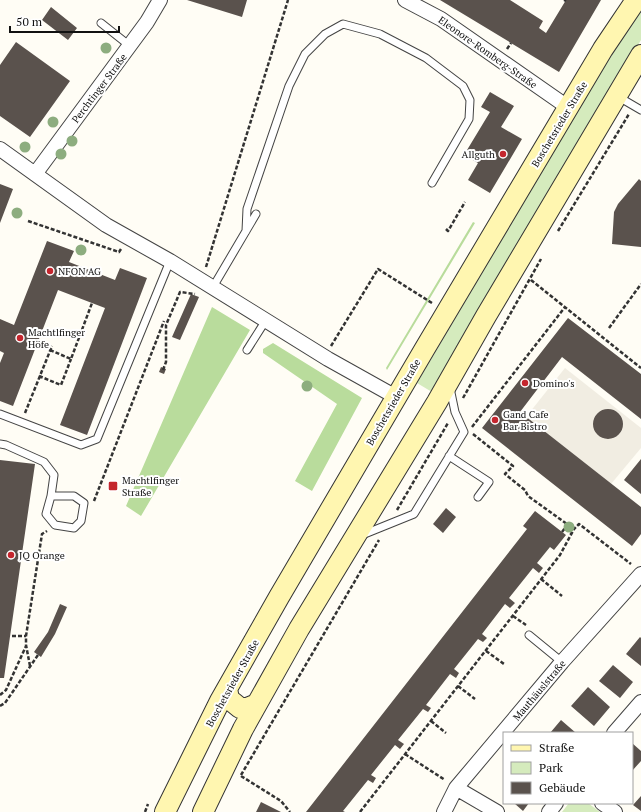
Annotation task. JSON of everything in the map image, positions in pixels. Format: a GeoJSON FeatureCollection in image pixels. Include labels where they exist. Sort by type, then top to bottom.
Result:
{"type":"FeatureCollection","features":[{"type":"Feature","properties":{"kind":"main road","name":"Boschetsrieder Straße"},"geometry":{"type":"LineString","coordinates":[[165,812],[227,689],[396,397],[603,49],[636,0]]}},
{"type":"Feature","properties":{"kind":"main road"},"geometry":{"type":"LineString","coordinates":[[203,812],[257,704],[299,629],[356,537],[641,55]]}},
{"type":"Feature","properties":{"kind":"main road"},"geometry":{"type":"LineString","coordinates":[[227,689],[229,699],[240,708],[247,708],[257,704]]}},
{"type":"Feature","properties":{"kind":"street","name":"Perchtinger Straße"},"geometry":{"type":"LineString","coordinates":[[35,174],[130,46],[160,0]]}},
{"type":"Feature","properties":{"kind":"street","name":"Eleonore-Romberg-Straße"},"geometry":{"type":"LineString","coordinates":[[405,0],[441,19],[569,108]]}},
{"type":"Feature","properties":{"kind":"street"},"geometry":{"type":"LineString","coordinates":[[0,149],[106,225],[170,261],[325,356],[396,397]]}},
{"type":"Feature","properties":{"kind":"street","name":"Mauthäuslstraße"},"geometry":{"type":"LineString","coordinates":[[503,732],[638,570]]}},
{"type":"Feature","properties":{"kind":"street"},"geometry":{"type":"LineString","coordinates":[[615,732],[641,702]]}},
{"type":"Feature","properties":{"kind":"street","name":"Mauthäuslstraße"},"geometry":{"type":"LineString","coordinates":[[444,812],[456,788],[503,732]]}},
{"type":"Feature","properties":{"kind":"street"},"geometry":{"type":"LineString","coordinates":[[456,788],[497,812]]}},
{"type":"Feature","properties":{"kind":"street"},"geometry":{"type":"LineString","coordinates":[[549,812],[555,804]]}},
{"type":"Feature","properties":{"kind":"street"},"geometry":{"type":"LineString","coordinates":[[603,804],[615,812]]}},
{"type":"Feature","properties":{"kind":"lane"},"geometry":{"type":"LineString","coordinates":[[101,23],[130,46]]}},
{"type":"Feature","properties":{"kind":"lane"},"geometry":{"type":"LineString","coordinates":[[246,231],[247,209],[288,86],[305,54],[325,34],[344,24],[380,34],[426,58],[463,86],[470,100],[469,118],[432,183]]}},
{"type":"Feature","properties":{"kind":"lane"},"geometry":{"type":"LineString","coordinates":[[617,95],[641,110]]}},
{"type":"Feature","properties":{"kind":"lane"},"geometry":{"type":"LineString","coordinates":[[207,283],[246,231],[256,214]]}},
{"type":"Feature","properties":{"kind":"lane"},"geometry":{"type":"LineString","coordinates":[[0,414],[81,445],[97,439],[170,261]]}},
{"type":"Feature","properties":{"kind":"lane"},"geometry":{"type":"LineString","coordinates":[[247,350],[266,320]]}},
{"type":"Feature","properties":{"kind":"lane"},"geometry":{"type":"LineString","coordinates":[[356,537],[414,514],[464,432],[455,412],[448,382]]}},
{"type":"Feature","properties":{"kind":"lane"},"geometry":{"type":"LineString","coordinates":[[0,444],[6,444],[44,462],[54,475],[51,496],[46,514],[56,525],[74,528],[81,521],[84,503],[74,496],[51,496]]}},
{"type":"Feature","properties":{"kind":"lane"},"geometry":{"type":"LineString","coordinates":[[449,456],[489,482],[478,497]]}},
{"type":"Feature","properties":{"kind":"lane"},"geometry":{"type":"LineString","coordinates":[[529,636],[562,662]]}},
{"type":"Feature","properties":{"kind":"path"},"geometry":{"type":"LineString","coordinates":[[163,370],[166,362],[166,325],[180,292],[195,295],[207,283],[288,0]]}},
{"type":"Feature","properties":{"kind":"path"},"geometry":{"type":"LineString","coordinates":[[558,232],[634,105]]}},
{"type":"Feature","properties":{"kind":"path"},"geometry":{"type":"LineString","coordinates":[[446,230],[448,231],[464,202]]}},
{"type":"Feature","properties":{"kind":"path"},"geometry":{"type":"LineString","coordinates":[[28,221],[119,252],[128,237]]}},
{"type":"Feature","properties":{"kind":"path"},"geometry":{"type":"LineString","coordinates":[[237,783],[455,412],[531,280],[542,258]]}},
{"type":"Feature","properties":{"kind":"path"},"geometry":{"type":"LineString","coordinates":[[325,356],[378,269],[432,303]]}},
{"type":"Feature","properties":{"kind":"path"},"geometry":{"type":"LineString","coordinates":[[531,280],[641,368]]}},
{"type":"Feature","properties":{"kind":"path"},"geometry":{"type":"LineString","coordinates":[[609,328],[641,284]]}},
{"type":"Feature","properties":{"kind":"path"},"geometry":{"type":"LineString","coordinates":[[39,376],[61,385],[92,303]]}},
{"type":"Feature","properties":{"kind":"path"},"geometry":{"type":"LineString","coordinates":[[469,431],[565,307]]}},
{"type":"Feature","properties":{"kind":"path"},"geometry":{"type":"LineString","coordinates":[[84,503],[96,500],[164,321]]}},
{"type":"Feature","properties":{"kind":"path"},"geometry":{"type":"LineString","coordinates":[[21,422],[52,346]]}},
{"type":"Feature","properties":{"kind":"path"},"geometry":{"type":"LineString","coordinates":[[50,350],[71,359]]}},
{"type":"Feature","properties":{"kind":"path"},"geometry":{"type":"LineString","coordinates":[[455,412],[465,419],[469,431],[513,466],[505,474],[524,490],[528,496],[574,529]]}},
{"type":"Feature","properties":{"kind":"path"},"geometry":{"type":"LineString","coordinates":[[408,483],[408,491]]}},
{"type":"Feature","properties":{"kind":"path"},"geometry":{"type":"LineString","coordinates":[[360,812],[514,616],[560,555],[574,529],[579,524],[638,570]]}},
{"type":"Feature","properties":{"kind":"path"},"geometry":{"type":"LineString","coordinates":[[30,666],[26,636],[42,534],[56,525]]}},
{"type":"Feature","properties":{"kind":"path"},"geometry":{"type":"LineString","coordinates":[[562,532],[565,528],[572,534]]}},
{"type":"Feature","properties":{"kind":"path"},"geometry":{"type":"LineString","coordinates":[[541,579],[562,596]]}},
{"type":"Feature","properties":{"kind":"path"},"geometry":{"type":"LineString","coordinates":[[514,616],[528,627]]}},
{"type":"Feature","properties":{"kind":"path"},"geometry":{"type":"LineString","coordinates":[[12,636],[26,636]]}},
{"type":"Feature","properties":{"kind":"path"},"geometry":{"type":"LineString","coordinates":[[0,695],[6,690],[26,645]]}},
{"type":"Feature","properties":{"kind":"path"},"geometry":{"type":"LineString","coordinates":[[486,651],[504,664]]}},
{"type":"Feature","properties":{"kind":"path"},"geometry":{"type":"LineString","coordinates":[[0,706],[6,703],[38,655]]}},
{"type":"Feature","properties":{"kind":"path"},"geometry":{"type":"LineString","coordinates":[[458,686],[476,699]]}},
{"type":"Feature","properties":{"kind":"path"},"geometry":{"type":"LineString","coordinates":[[431,721],[446,733]]}},
{"type":"Feature","properties":{"kind":"path"},"geometry":{"type":"LineString","coordinates":[[405,754],[456,788]]}},
{"type":"Feature","properties":{"kind":"path"},"geometry":{"type":"LineString","coordinates":[[241,776],[281,801],[290,812]]}},
{"type":"Feature","properties":{"kind":"green space"},"geometry":{"type":"Polygon","coordinates":[[[641,7],[641,40],[432,392],[417,383],[595,80],[641,7]]]}},
{"type":"Feature","properties":{"kind":"green space"},"geometry":{"type":"Polygon","coordinates":[[[473,222],[475,223],[387,370],[386,368],[473,222]]]}},
{"type":"Feature","properties":{"kind":"green space"},"geometry":{"type":"Polygon","coordinates":[[[212,307],[250,330],[141,516],[126,506],[212,307]]]}},
{"type":"Feature","properties":{"kind":"green space"},"geometry":{"type":"Polygon","coordinates":[[[273,343],[362,398],[312,491],[295,481],[337,404],[263,353],[263,349],[273,343]]]}},
{"type":"Feature","properties":{"kind":"green space"},"geometry":{"type":"Polygon","coordinates":[[[568,804],[589,804],[600,812],[562,812],[568,804]]]}},
{"type":"Feature","properties":{"kind":"shaded area"},"geometry":{"type":"Polygon","coordinates":[[[565,368],[641,428],[641,448],[611,484],[526,417],[565,368]]]}},
{"type":"Feature","properties":{"kind":"building"},"geometry":{"type":"Polygon","coordinates":[[[187,0],[247,0],[242,17],[187,0]]]}},
{"type":"Feature","properties":{"kind":"building"},"geometry":{"type":"Polygon","coordinates":[[[440,0],[510,0],[543,21],[539,28],[546,33],[566,0],[601,0],[559,72],[440,0]]]}},
{"type":"Feature","properties":{"kind":"building"},"geometry":{"type":"Polygon","coordinates":[[[51,7],[77,28],[68,40],[42,20],[51,7]]]}},
{"type":"Feature","properties":{"kind":"building"},"geometry":{"type":"Polygon","coordinates":[[[16,42],[70,81],[30,137],[0,116],[0,65],[16,42]]]}},
{"type":"Feature","properties":{"kind":"building"},"geometry":{"type":"Polygon","coordinates":[[[490,92],[514,106],[501,127],[522,139],[490,193],[468,180],[478,163],[464,155],[490,112],[481,107],[490,92]]]}},
{"type":"Feature","properties":{"kind":"building"},"geometry":{"type":"Polygon","coordinates":[[[639,179],[641,181],[641,247],[612,244],[614,212],[618,204],[639,179]]]}},
{"type":"Feature","properties":{"kind":"building"},"geometry":{"type":"Polygon","coordinates":[[[0,184],[13,189],[0,223],[0,184]]]}},
{"type":"Feature","properties":{"kind":"building","name":"Machtlfinger Höfe"},"geometry":{"type":"Polygon","coordinates":[[[47,241],[74,251],[69,262],[115,280],[120,268],[147,278],[87,435],[60,425],[105,308],[58,290],[13,406],[0,401],[0,363],[4,353],[0,351],[0,319],[14,325],[47,241]]]}},
{"type":"Feature","properties":{"kind":"building"},"geometry":{"type":"Polygon","coordinates":[[[191,294],[199,297],[180,340],[172,337],[191,294]]]}},
{"type":"Feature","properties":{"kind":"building"},"geometry":{"type":"Polygon","coordinates":[[[568,318],[641,374],[641,419],[562,357],[520,412],[641,507],[641,534],[632,546],[482,428],[568,318]]]}},
{"type":"Feature","properties":{"kind":"building"},"geometry":{"type":"Polygon","coordinates":[[[161,367],[166,369],[164,374],[159,372],[161,367]]]}},
{"type":"Feature","properties":{"kind":"building"},"geometry":{"type":"Polygon","coordinates":[[[608,409],[619,413],[623,424],[619,435],[608,439],[597,435],[593,424],[597,413],[608,409]]]}},
{"type":"Feature","properties":{"kind":"building"},"geometry":{"type":"Polygon","coordinates":[[[641,459],[641,494],[624,480],[641,459]]]}},
{"type":"Feature","properties":{"kind":"building","name":"JQ Orange"},"geometry":{"type":"Polygon","coordinates":[[[0,460],[35,464],[4,678],[0,678],[0,460]]]}},
{"type":"Feature","properties":{"kind":"building"},"geometry":{"type":"Polygon","coordinates":[[[446,508],[456,517],[443,533],[433,524],[446,508]]]}},
{"type":"Feature","properties":{"kind":"building"},"geometry":{"type":"Polygon","coordinates":[[[535,511],[566,535],[554,550],[550,547],[537,563],[543,568],[539,573],[533,568],[509,598],[515,603],[510,608],[505,604],[482,634],[487,638],[483,642],[478,639],[454,669],[459,673],[456,678],[450,674],[426,705],[431,708],[428,712],[423,709],[398,740],[404,744],[400,749],[395,745],[371,775],[376,778],[373,783],[368,780],[343,811],[345,812],[306,812],[527,529],[523,526],[535,511]]]}},
{"type":"Feature","properties":{"kind":"building"},"geometry":{"type":"Polygon","coordinates":[[[60,604],[67,607],[55,634],[41,657],[34,652],[48,632],[60,604]]]}},
{"type":"Feature","properties":{"kind":"building"},"geometry":{"type":"Polygon","coordinates":[[[640,637],[641,638],[641,666],[626,654],[640,637]]]}},
{"type":"Feature","properties":{"kind":"building"},"geometry":{"type":"Polygon","coordinates":[[[613,665],[633,682],[620,698],[599,681],[613,665]]]}},
{"type":"Feature","properties":{"kind":"building"},"geometry":{"type":"Polygon","coordinates":[[[588,687],[610,707],[594,726],[571,706],[588,687]]]}},
{"type":"Feature","properties":{"kind":"building"},"geometry":{"type":"Polygon","coordinates":[[[561,720],[575,732],[551,732],[561,720]]]}},
{"type":"Feature","properties":{"kind":"building"},"geometry":{"type":"Polygon","coordinates":[[[633,744],[641,751],[641,761],[633,770],[633,744]]]}},
{"type":"Feature","properties":{"kind":"building"},"geometry":{"type":"Polygon","coordinates":[[[641,796],[641,811],[633,805],[641,796]]]}},
{"type":"Feature","properties":{"kind":"building"},"geometry":{"type":"Polygon","coordinates":[[[261,802],[281,812],[256,812],[261,802]]]}},
{"type":"Feature","properties":{"kind":"building"},"geometry":{"type":"Polygon","coordinates":[[[515,804],[528,804],[523,811],[515,804]]]}},
{"type":"Feature","properties":{"kind":"place","name":"Allguth"},"geometry":{"type":"Point","coordinates":[503,154]}},
{"type":"Feature","properties":{"kind":"place","name":"NFON AG"},"geometry":{"type":"Point","coordinates":[50,271]}},
{"type":"Feature","properties":{"kind":"place","name":"Machtlfinger Höfe"},"geometry":{"type":"Point","coordinates":[20,338]}},
{"type":"Feature","properties":{"kind":"place","name":"Domino's"},"geometry":{"type":"Point","coordinates":[525,383]}},
{"type":"Feature","properties":{"kind":"place","name":"Gand Cafe Bar Bistro"},"geometry":{"type":"Point","coordinates":[495,420]}},
{"type":"Feature","properties":{"kind":"place","name":"Machtlfinger Straße"},"geometry":{"type":"Point","coordinates":[113,486]}},
{"type":"Feature","properties":{"kind":"place","name":"JQ Orange"},"geometry":{"type":"Point","coordinates":[11,555]}}]}
